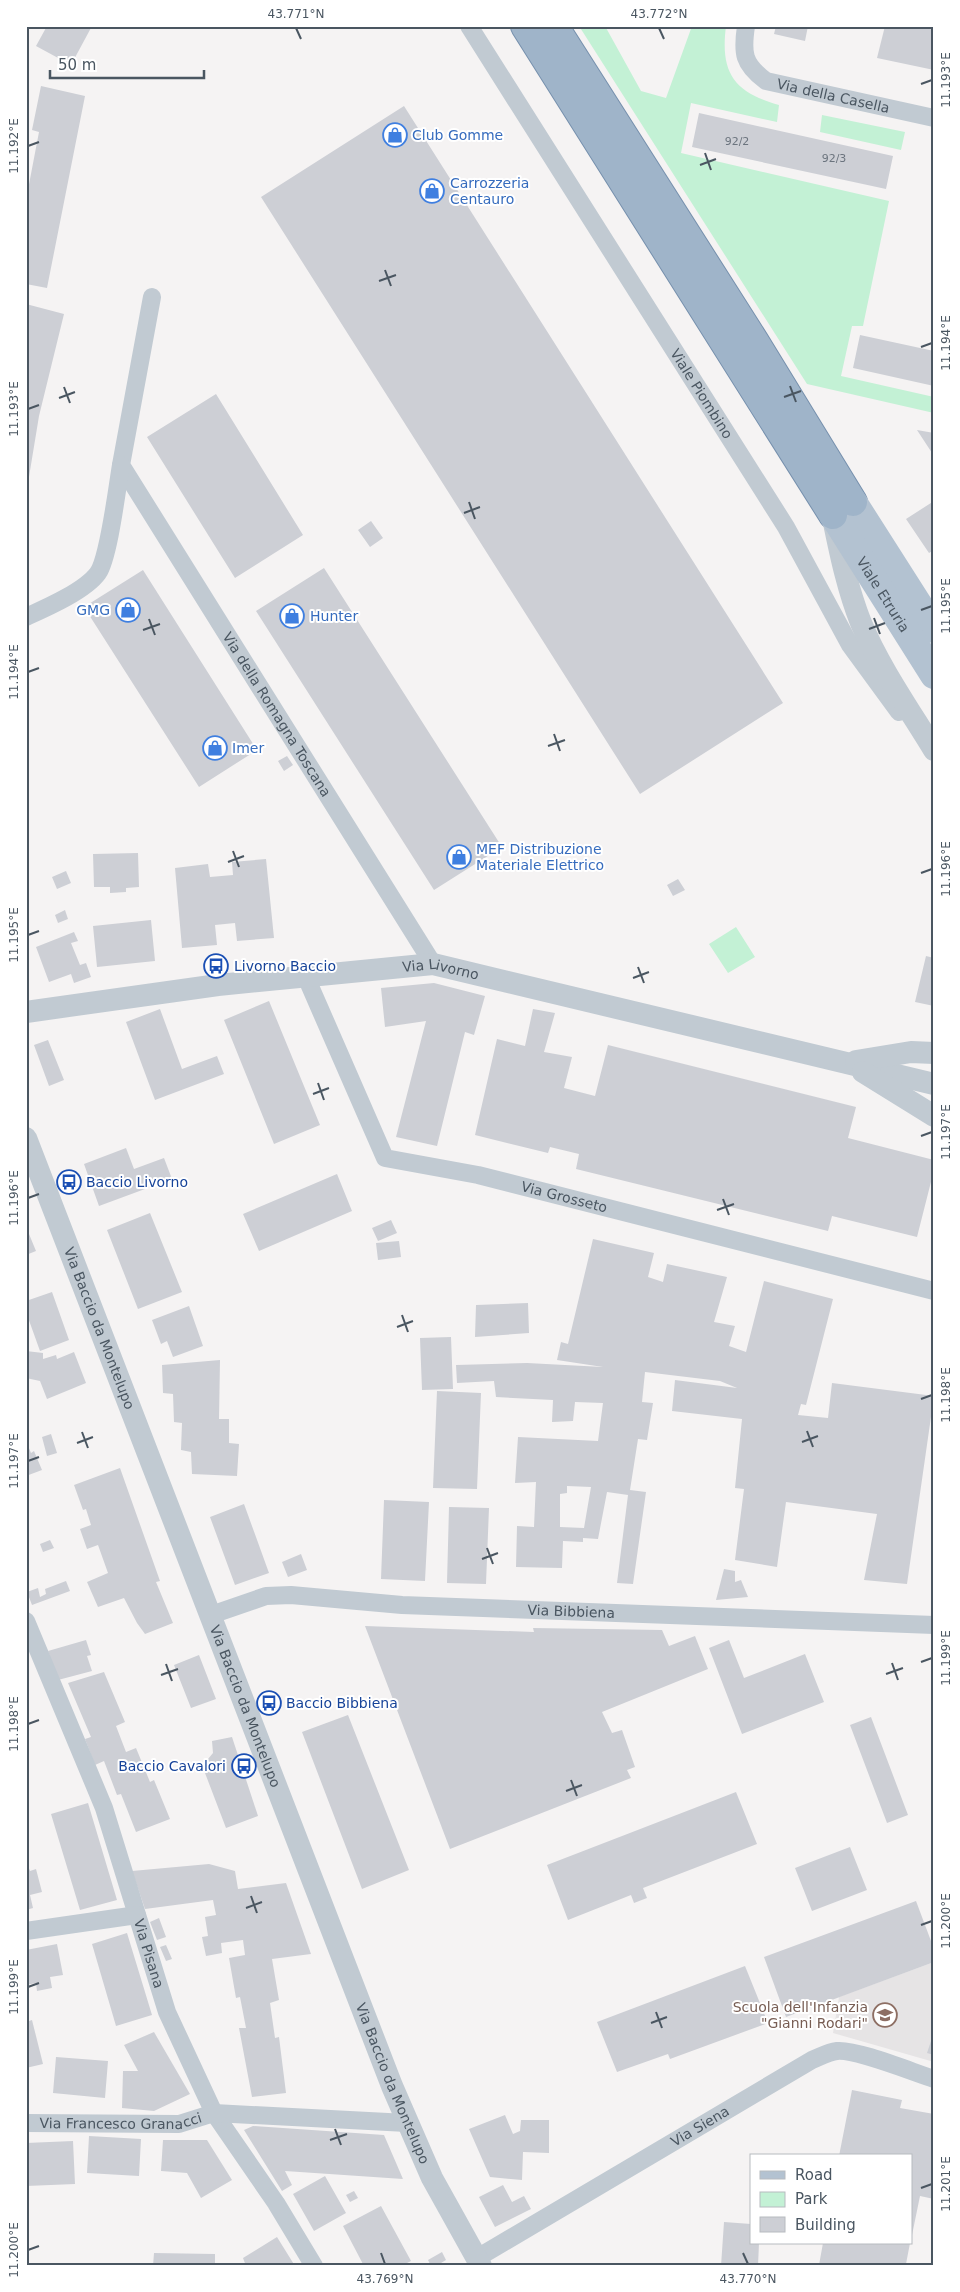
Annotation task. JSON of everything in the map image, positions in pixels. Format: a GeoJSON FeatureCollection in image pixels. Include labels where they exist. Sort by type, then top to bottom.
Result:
{"type":"FeatureCollection","features":[{"type":"Feature","properties":{"kind":"highway"},"geometry":{"type":"LineString","coordinates":[[525,26],[843,508]]}},
{"type":"Feature","properties":{"kind":"highway"},"geometry":{"type":"LineString","coordinates":[[554,26],[750,333],[843,508]]}},
{"type":"Feature","properties":{"kind":"main road","name":"Viale Etruria"},"geometry":{"type":"LineString","coordinates":[[843,508],[934,629]]}},
{"type":"Feature","properties":{"kind":"main road","name":"Viale Etruria"},"geometry":{"type":"LineString","coordinates":[[843,508],[934,675]]}},
{"type":"Feature","properties":{"kind":"street","name":"Viale Piombino"},"geometry":{"type":"LineString","coordinates":[[469,26],[786,527],[850,645],[934,760]]}},
{"type":"Feature","properties":{"kind":"street","name":"Via della Casella"},"geometry":{"type":"LineString","coordinates":[[746,26],[744,52],[747,61],[757,74],[766,81],[934,118]]}},
{"type":"Feature","properties":{"kind":"street"},"geometry":{"type":"LineString","coordinates":[[26,617],[82,587],[98,573],[106,550],[152,297]]}},
{"type":"Feature","properties":{"kind":"street","name":"Via della Romagna Toscana"},"geometry":{"type":"LineString","coordinates":[[121,465],[433,964]]}},
{"type":"Feature","properties":{"kind":"street"},"geometry":{"type":"LineString","coordinates":[[843,508],[844,573],[862,625],[934,750]]}},
{"type":"Feature","properties":{"kind":"street","name":"Via Livorno"},"geometry":{"type":"LineString","coordinates":[[26,1012],[218,985],[433,964],[934,1084]]}},
{"type":"Feature","properties":{"kind":"street","name":"Via Grosseto"},"geometry":{"type":"LineString","coordinates":[[306,977],[385,1158],[478,1175],[934,1291]]}},
{"type":"Feature","properties":{"kind":"street","name":"Via Livorno"},"geometry":{"type":"LineString","coordinates":[[848,1062],[888,1054],[934,1053]]}},
{"type":"Feature","properties":{"kind":"street","name":"Via Livorno"},"geometry":{"type":"LineString","coordinates":[[848,1062],[934,1116]]}},
{"type":"Feature","properties":{"kind":"street","name":"Via Baccio da Montelupo"},"geometry":{"type":"LineString","coordinates":[[26,1138],[407,2122],[432,2178],[479,2262]]}},
{"type":"Feature","properties":{"kind":"street","name":"Via Bibbiena"},"geometry":{"type":"LineString","coordinates":[[211,1616],[266,1596],[291,1595],[402,1605],[934,1625]]}},
{"type":"Feature","properties":{"kind":"street","name":"Via Pisana"},"geometry":{"type":"LineString","coordinates":[[26,1621],[104,1808],[167,2012],[214,2113],[276,2203],[314,2266]]}},
{"type":"Feature","properties":{"kind":"street"},"geometry":{"type":"LineString","coordinates":[[26,1931],[137,1915]]}},
{"type":"Feature","properties":{"kind":"street","name":"Via Siena"},"geometry":{"type":"LineString","coordinates":[[479,2262],[812,2060],[835,2051],[850,2052],[934,2078]]}},
{"type":"Feature","properties":{"kind":"street"},"geometry":{"type":"LineString","coordinates":[[214,2113],[407,2122]]}},
{"type":"Feature","properties":{"kind":"street","name":"Via Francesco Granacci"},"geometry":{"type":"LineString","coordinates":[[26,2123],[179,2124],[214,2113]]}},
{"type":"Feature","properties":{"kind":"shaded area","name":"Scuola dell'Infanzia \"Gianni Rodari\""},"geometry":{"type":"Polygon","coordinates":[[[934,1962],[934,2062],[833,2033],[839,1997],[934,1962]]]}},
{"type":"Feature","properties":{"kind":"green space"},"geometry":{"type":"Polygon","coordinates":[[[579,26],[605,26],[641,91],[666,98],[692,26],[726,26],[725,56],[733,78],[751,94],[779,105],[777,122],[691,103],[681,153],[889,201],[863,326],[852,326],[841,376],[934,397],[934,413],[807,384],[579,26]]]}},
{"type":"Feature","properties":{"kind":"green space"},"geometry":{"type":"Polygon","coordinates":[[[822,115],[905,132],[901,150],[820,132],[822,115]]]}},
{"type":"Feature","properties":{"kind":"green space"},"geometry":{"type":"Polygon","coordinates":[[[736,927],[755,957],[728,973],[709,944],[736,927]]]}},
{"type":"Feature","properties":{"kind":"building"},"geometry":{"type":"Polygon","coordinates":[[[47,26],[92,26],[71,65],[36,46],[47,26]]]}},
{"type":"Feature","properties":{"kind":"building"},"geometry":{"type":"Polygon","coordinates":[[[776,26],[808,26],[805,41],[774,34],[776,26]]]}},
{"type":"Feature","properties":{"kind":"building"},"geometry":{"type":"Polygon","coordinates":[[[885,26],[918,26],[934,30],[934,70],[877,58],[885,26]]]}},
{"type":"Feature","properties":{"kind":"building"},"geometry":{"type":"Polygon","coordinates":[[[41,86],[85,96],[47,288],[26,284],[26,200],[39,132],[32,130],[41,86]]]}},
{"type":"Feature","properties":{"kind":"building"},"geometry":{"type":"Polygon","coordinates":[[[404,106],[783,703],[640,794],[261,197],[404,106]]]}},
{"type":"Feature","properties":{"kind":"building"},"geometry":{"type":"Polygon","coordinates":[[[699,113],[893,156],[886,189],[692,147],[699,113]]]}},
{"type":"Feature","properties":{"kind":"building"},"geometry":{"type":"Polygon","coordinates":[[[26,304],[64,314],[39,416],[27,489],[26,304]]]}},
{"type":"Feature","properties":{"kind":"building"},"geometry":{"type":"Polygon","coordinates":[[[860,335],[934,351],[934,386],[853,368],[860,335]]]}},
{"type":"Feature","properties":{"kind":"building"},"geometry":{"type":"Polygon","coordinates":[[[216,394],[303,535],[235,578],[147,437],[216,394]]]}},
{"type":"Feature","properties":{"kind":"building"},"geometry":{"type":"Polygon","coordinates":[[[917,430],[934,433],[934,456],[917,430]]]}},
{"type":"Feature","properties":{"kind":"building"},"geometry":{"type":"Polygon","coordinates":[[[934,501],[934,550],[929,553],[906,519],[934,501]]]}},
{"type":"Feature","properties":{"kind":"building"},"geometry":{"type":"Polygon","coordinates":[[[371,521],[383,538],[370,547],[358,530],[371,521]]]}},
{"type":"Feature","properties":{"kind":"building"},"geometry":{"type":"Polygon","coordinates":[[[324,568],[502,847],[434,890],[256,611],[324,568]]]}},
{"type":"Feature","properties":{"kind":"building"},"geometry":{"type":"Polygon","coordinates":[[[143,570],[257,750],[199,787],[84,607],[143,570]]]}},
{"type":"Feature","properties":{"kind":"building"},"geometry":{"type":"Polygon","coordinates":[[[287,756],[293,765],[284,771],[278,761],[287,756]]]}},
{"type":"Feature","properties":{"kind":"building"},"geometry":{"type":"Polygon","coordinates":[[[138,853],[139,887],[126,888],[126,892],[110,893],[110,887],[94,887],[93,854],[138,853]]]}},
{"type":"Feature","properties":{"kind":"building"},"geometry":{"type":"Polygon","coordinates":[[[266,859],[274,938],[237,941],[235,923],[215,925],[217,945],[182,948],[175,868],[208,864],[210,877],[233,875],[232,862],[266,859]]]}},
{"type":"Feature","properties":{"kind":"building"},"geometry":{"type":"Polygon","coordinates":[[[66,871],[71,883],[57,889],[52,877],[66,871]]]}},
{"type":"Feature","properties":{"kind":"building"},"geometry":{"type":"Polygon","coordinates":[[[678,879],[685,890],[673,896],[667,885],[678,879]]]}},
{"type":"Feature","properties":{"kind":"building"},"geometry":{"type":"Polygon","coordinates":[[[65,910],[68,919],[58,923],[55,915],[65,910]]]}},
{"type":"Feature","properties":{"kind":"building"},"geometry":{"type":"Polygon","coordinates":[[[151,920],[155,961],[97,967],[93,926],[151,920]]]}},
{"type":"Feature","properties":{"kind":"building"},"geometry":{"type":"Polygon","coordinates":[[[74,932],[78,941],[71,943],[80,965],[86,963],[91,977],[74,983],[71,974],[49,982],[36,947],[74,932]]]}},
{"type":"Feature","properties":{"kind":"building"},"geometry":{"type":"Polygon","coordinates":[[[926,956],[934,958],[934,1006],[915,1002],[926,956]]]}},
{"type":"Feature","properties":{"kind":"building"},"geometry":{"type":"Polygon","coordinates":[[[434,983],[485,996],[474,1035],[465,1032],[437,1146],[396,1137],[426,1021],[385,1027],[381,988],[434,983]]]}},
{"type":"Feature","properties":{"kind":"building"},"geometry":{"type":"Polygon","coordinates":[[[269,1001],[320,1125],[274,1144],[224,1020],[269,1001]]]}},
{"type":"Feature","properties":{"kind":"building"},"geometry":{"type":"Polygon","coordinates":[[[160,1009],[182,1069],[217,1056],[224,1074],[155,1100],[126,1022],[160,1009]]]}},
{"type":"Feature","properties":{"kind":"building"},"geometry":{"type":"Polygon","coordinates":[[[533,1009],[555,1013],[544,1052],[572,1057],[564,1088],[595,1096],[608,1045],[856,1107],[848,1138],[934,1160],[934,1170],[917,1237],[832,1216],[828,1231],[576,1169],[579,1154],[550,1147],[548,1153],[475,1135],[497,1039],[525,1046],[533,1009]]]}},
{"type":"Feature","properties":{"kind":"building"},"geometry":{"type":"Polygon","coordinates":[[[48,1040],[64,1080],[49,1086],[34,1045],[48,1040]]]}},
{"type":"Feature","properties":{"kind":"building"},"geometry":{"type":"Polygon","coordinates":[[[126,1148],[134,1169],[164,1158],[172,1179],[99,1206],[84,1164],[126,1148]]]}},
{"type":"Feature","properties":{"kind":"building"},"geometry":{"type":"Polygon","coordinates":[[[337,1174],[352,1211],[259,1251],[243,1214],[337,1174]]]}},
{"type":"Feature","properties":{"kind":"building"},"geometry":{"type":"Polygon","coordinates":[[[150,1213],[182,1292],[138,1309],[107,1230],[150,1213]]]}},
{"type":"Feature","properties":{"kind":"building"},"geometry":{"type":"Polygon","coordinates":[[[391,1220],[397,1233],[378,1241],[372,1228],[391,1220]]]}},
{"type":"Feature","properties":{"kind":"building"},"geometry":{"type":"Polygon","coordinates":[[[29,1234],[36,1251],[26,1255],[26,1235],[29,1234]]]}},
{"type":"Feature","properties":{"kind":"building"},"geometry":{"type":"Polygon","coordinates":[[[593,1239],[654,1253],[648,1277],[663,1282],[667,1264],[727,1277],[714,1322],[735,1326],[729,1346],[746,1352],[764,1281],[833,1299],[806,1405],[801,1404],[798,1415],[828,1418],[832,1383],[934,1396],[907,1584],[864,1580],[877,1514],[786,1502],[777,1567],[735,1560],[744,1489],[735,1488],[742,1419],[672,1411],[675,1380],[737,1388],[720,1381],[645,1372],[642,1402],[653,1403],[647,1440],[638,1439],[630,1490],[646,1492],[633,1584],[617,1583],[628,1495],[607,1492],[598,1539],[583,1538],[583,1542],[563,1541],[562,1568],[516,1567],[517,1526],[534,1527],[536,1482],[515,1483],[518,1437],[598,1441],[603,1403],[575,1402],[573,1421],[552,1422],[553,1400],[496,1397],[494,1381],[457,1383],[456,1365],[527,1363],[603,1367],[557,1360],[561,1342],[568,1344],[593,1239]],[[567,1486],[567,1493],[560,1494],[560,1527],[584,1528],[591,1487],[567,1486]]]}},
{"type":"Feature","properties":{"kind":"building"},"geometry":{"type":"Polygon","coordinates":[[[399,1241],[401,1257],[378,1260],[376,1243],[399,1241]]]}},
{"type":"Feature","properties":{"kind":"building"},"geometry":{"type":"Polygon","coordinates":[[[52,1292],[69,1340],[40,1351],[26,1312],[26,1301],[52,1292]]]}},
{"type":"Feature","properties":{"kind":"building"},"geometry":{"type":"Polygon","coordinates":[[[528,1303],[529,1333],[475,1337],[476,1305],[528,1303]]]}},
{"type":"Feature","properties":{"kind":"building"},"geometry":{"type":"Polygon","coordinates":[[[189,1306],[203,1346],[173,1357],[167,1341],[161,1344],[152,1320],[189,1306]]]}},
{"type":"Feature","properties":{"kind":"building"},"geometry":{"type":"Polygon","coordinates":[[[451,1337],[453,1389],[422,1390],[420,1338],[451,1337]]]}},
{"type":"Feature","properties":{"kind":"building"},"geometry":{"type":"Polygon","coordinates":[[[26,1351],[43,1353],[43,1359],[56,1355],[57,1359],[74,1352],[86,1383],[47,1399],[40,1381],[26,1378],[26,1351]]]}},
{"type":"Feature","properties":{"kind":"building"},"geometry":{"type":"Polygon","coordinates":[[[220,1360],[219,1419],[229,1419],[229,1443],[239,1444],[237,1476],[192,1474],[191,1452],[181,1450],[182,1423],[174,1422],[173,1394],[163,1393],[162,1365],[220,1360]]]}},
{"type":"Feature","properties":{"kind":"building"},"geometry":{"type":"Polygon","coordinates":[[[437,1391],[481,1393],[477,1489],[433,1488],[437,1391]]]}},
{"type":"Feature","properties":{"kind":"building"},"geometry":{"type":"Polygon","coordinates":[[[51,1434],[57,1453],[47,1456],[42,1437],[51,1434]]]}},
{"type":"Feature","properties":{"kind":"building"},"geometry":{"type":"Polygon","coordinates":[[[26,1441],[31,1453],[34,1451],[42,1470],[26,1476],[26,1441]]]}},
{"type":"Feature","properties":{"kind":"building"},"geometry":{"type":"Polygon","coordinates":[[[120,1468],[160,1581],[156,1582],[173,1623],[145,1634],[124,1598],[98,1607],[87,1582],[108,1573],[98,1545],[87,1549],[80,1529],[91,1525],[86,1509],[83,1510],[74,1485],[120,1468]]]}},
{"type":"Feature","properties":{"kind":"building"},"geometry":{"type":"Polygon","coordinates":[[[384,1500],[429,1502],[425,1581],[381,1579],[384,1500]]]}},
{"type":"Feature","properties":{"kind":"building"},"geometry":{"type":"Polygon","coordinates":[[[244,1504],[269,1573],[235,1585],[210,1517],[244,1504]]]}},
{"type":"Feature","properties":{"kind":"building"},"geometry":{"type":"Polygon","coordinates":[[[449,1507],[489,1508],[486,1584],[447,1583],[449,1507]]]}},
{"type":"Feature","properties":{"kind":"building"},"geometry":{"type":"Polygon","coordinates":[[[50,1540],[54,1548],[43,1552],[40,1544],[50,1540]]]}},
{"type":"Feature","properties":{"kind":"building"},"geometry":{"type":"Polygon","coordinates":[[[301,1554],[307,1570],[288,1577],[282,1562],[301,1554]]]}},
{"type":"Feature","properties":{"kind":"building"},"geometry":{"type":"Polygon","coordinates":[[[724,1569],[735,1571],[735,1582],[741,1580],[748,1597],[716,1600],[724,1569]]]}},
{"type":"Feature","properties":{"kind":"building"},"geometry":{"type":"Polygon","coordinates":[[[66,1581],[70,1591],[32,1605],[27,1592],[38,1588],[40,1597],[46,1594],[45,1589],[66,1581]]]}},
{"type":"Feature","properties":{"kind":"building"},"geometry":{"type":"Polygon","coordinates":[[[365,1626],[534,1632],[533,1628],[662,1630],[669,1646],[695,1636],[708,1669],[602,1712],[612,1733],[622,1730],[635,1767],[627,1770],[631,1778],[450,1849],[365,1626]]]}},
{"type":"Feature","properties":{"kind":"building"},"geometry":{"type":"Polygon","coordinates":[[[86,1640],[91,1655],[87,1656],[92,1671],[58,1680],[48,1651],[86,1640]]]}},
{"type":"Feature","properties":{"kind":"building"},"geometry":{"type":"Polygon","coordinates":[[[729,1640],[744,1678],[805,1654],[824,1702],[742,1734],[709,1648],[729,1640]]]}},
{"type":"Feature","properties":{"kind":"building"},"geometry":{"type":"Polygon","coordinates":[[[199,1655],[216,1699],[191,1708],[174,1665],[199,1655]]]}},
{"type":"Feature","properties":{"kind":"building"},"geometry":{"type":"Polygon","coordinates":[[[104,1672],[125,1722],[116,1726],[126,1752],[136,1748],[150,1782],[154,1780],[170,1819],[136,1832],[121,1794],[117,1795],[104,1761],[95,1765],[85,1739],[91,1737],[68,1683],[104,1672]]]}},
{"type":"Feature","properties":{"kind":"building"},"geometry":{"type":"Polygon","coordinates":[[[348,1715],[409,1870],[362,1889],[302,1732],[348,1715]]]}},
{"type":"Feature","properties":{"kind":"building"},"geometry":{"type":"Polygon","coordinates":[[[871,1717],[908,1815],[887,1823],[850,1725],[871,1717]]]}},
{"type":"Feature","properties":{"kind":"building"},"geometry":{"type":"Polygon","coordinates":[[[232,1737],[258,1816],[226,1828],[205,1773],[212,1770],[208,1759],[213,1753],[212,1741],[232,1737]]]}},
{"type":"Feature","properties":{"kind":"building"},"geometry":{"type":"Polygon","coordinates":[[[736,1792],[757,1844],[643,1888],[647,1898],[634,1903],[631,1895],[568,1920],[547,1865],[736,1792]]]}},
{"type":"Feature","properties":{"kind":"building"},"geometry":{"type":"Polygon","coordinates":[[[88,1803],[117,1900],[80,1910],[51,1814],[88,1803]]]}},
{"type":"Feature","properties":{"kind":"building"},"geometry":{"type":"Polygon","coordinates":[[[850,1847],[867,1890],[812,1911],[795,1868],[850,1847]]]}},
{"type":"Feature","properties":{"kind":"building"},"geometry":{"type":"Polygon","coordinates":[[[26,1861],[30,1871],[36,1869],[42,1892],[30,1895],[33,1908],[26,1910],[26,1861]]]}},
{"type":"Feature","properties":{"kind":"building"},"geometry":{"type":"Polygon","coordinates":[[[209,1864],[235,1871],[238,1889],[286,1883],[311,1954],[272,1959],[279,2000],[270,2003],[275,2038],[279,2037],[286,2093],[252,2097],[239,2028],[246,2028],[240,1997],[236,1998],[229,1958],[245,1955],[243,1940],[221,1943],[222,1953],[206,1956],[202,1937],[208,1936],[205,1917],[216,1915],[213,1900],[145,1909],[132,1871],[209,1864]]]}},
{"type":"Feature","properties":{"kind":"building"},"geometry":{"type":"Polygon","coordinates":[[[916,1901],[934,1949],[934,1962],[786,2017],[764,1957],[916,1901]]]}},
{"type":"Feature","properties":{"kind":"building"},"geometry":{"type":"Polygon","coordinates":[[[159,1918],[166,1937],[157,1940],[150,1922],[159,1918]]]}},
{"type":"Feature","properties":{"kind":"building"},"geometry":{"type":"Polygon","coordinates":[[[127,1933],[152,2015],[116,2026],[92,1944],[127,1933]]]}},
{"type":"Feature","properties":{"kind":"building"},"geometry":{"type":"Polygon","coordinates":[[[57,1944],[63,1975],[50,1977],[52,1988],[37,1991],[36,1983],[26,1985],[26,1950],[57,1944]]]}},
{"type":"Feature","properties":{"kind":"building"},"geometry":{"type":"Polygon","coordinates":[[[166,1945],[172,1959],[166,1961],[160,1947],[166,1945]]]}},
{"type":"Feature","properties":{"kind":"building"},"geometry":{"type":"Polygon","coordinates":[[[745,1966],[768,2023],[670,2059],[668,2054],[617,2072],[597,2022],[745,1966]]]}},
{"type":"Feature","properties":{"kind":"building"},"geometry":{"type":"Polygon","coordinates":[[[32,2020],[43,2064],[26,2068],[26,2022],[32,2020]]]}},
{"type":"Feature","properties":{"kind":"building"},"geometry":{"type":"Polygon","coordinates":[[[154,2032],[190,2094],[154,2111],[122,2108],[123,2071],[138,2071],[124,2045],[154,2032]]]}},
{"type":"Feature","properties":{"kind":"building"},"geometry":{"type":"Polygon","coordinates":[[[934,2032],[934,2055],[927,2053],[934,2032]]]}},
{"type":"Feature","properties":{"kind":"building"},"geometry":{"type":"Polygon","coordinates":[[[56,2057],[108,2061],[105,2098],[53,2093],[56,2057]]]}},
{"type":"Feature","properties":{"kind":"building"},"geometry":{"type":"Polygon","coordinates":[[[852,2090],[902,2100],[900,2108],[934,2114],[934,2199],[920,2196],[912,2235],[912,2154],[839,2154],[852,2090]]]}},
{"type":"Feature","properties":{"kind":"building"},"geometry":{"type":"Polygon","coordinates":[[[505,2115],[513,2134],[520,2131],[521,2120],[549,2120],[549,2153],[523,2152],[522,2180],[490,2177],[469,2129],[505,2115]]]}},
{"type":"Feature","properties":{"kind":"building"},"geometry":{"type":"Polygon","coordinates":[[[253,2126],[384,2135],[403,2179],[285,2171],[292,2185],[282,2191],[244,2130],[253,2126]]]}},
{"type":"Feature","properties":{"kind":"building"},"geometry":{"type":"Polygon","coordinates":[[[89,2136],[141,2139],[139,2176],[87,2173],[89,2136]]]}},
{"type":"Feature","properties":{"kind":"building"},"geometry":{"type":"Polygon","coordinates":[[[163,2140],[207,2140],[232,2180],[201,2198],[187,2173],[161,2171],[163,2140]]]}},
{"type":"Feature","properties":{"kind":"building"},"geometry":{"type":"Polygon","coordinates":[[[73,2141],[75,2184],[26,2186],[26,2143],[73,2141]]]}},
{"type":"Feature","properties":{"kind":"building"},"geometry":{"type":"Polygon","coordinates":[[[325,2176],[346,2213],[314,2231],[293,2194],[325,2176]]]}},
{"type":"Feature","properties":{"kind":"building"},"geometry":{"type":"Polygon","coordinates":[[[503,2185],[512,2202],[524,2196],[531,2209],[495,2227],[479,2197],[503,2185]]]}},
{"type":"Feature","properties":{"kind":"building"},"geometry":{"type":"Polygon","coordinates":[[[354,2191],[358,2198],[350,2202],[346,2195],[354,2191]]]}},
{"type":"Feature","properties":{"kind":"building"},"geometry":{"type":"Polygon","coordinates":[[[381,2206],[411,2261],[401,2266],[364,2266],[343,2226],[381,2206]]]}},
{"type":"Feature","properties":{"kind":"building"},"geometry":{"type":"Polygon","coordinates":[[[724,2222],[750,2224],[750,2244],[759,2244],[758,2266],[721,2266],[724,2222]]]}},
{"type":"Feature","properties":{"kind":"building"},"geometry":{"type":"Polygon","coordinates":[[[277,2237],[295,2266],[246,2266],[243,2258],[277,2237]]]}},
{"type":"Feature","properties":{"kind":"building"},"geometry":{"type":"Polygon","coordinates":[[[823,2244],[910,2244],[906,2264],[912,2266],[819,2265],[823,2244]]]}},
{"type":"Feature","properties":{"kind":"building"},"geometry":{"type":"Polygon","coordinates":[[[442,2252],[446,2260],[436,2266],[431,2266],[428,2260],[442,2252]]]}},
{"type":"Feature","properties":{"kind":"building"},"geometry":{"type":"Polygon","coordinates":[[[154,2253],[215,2254],[215,2266],[153,2266],[154,2253]]]}},
{"type":"Feature","properties":{"kind":"place","name":"Club Gomme"},"geometry":{"type":"Point","coordinates":[395,135]}},
{"type":"Feature","properties":{"kind":"place","name":"Carrozzeria Centauro"},"geometry":{"type":"Point","coordinates":[432,191]}},
{"type":"Feature","properties":{"kind":"place","name":"GMG"},"geometry":{"type":"Point","coordinates":[128,610]}},
{"type":"Feature","properties":{"kind":"place","name":"Hunter"},"geometry":{"type":"Point","coordinates":[292,616]}},
{"type":"Feature","properties":{"kind":"place","name":"Imer"},"geometry":{"type":"Point","coordinates":[215,748]}},
{"type":"Feature","properties":{"kind":"place","name":"MEF Distribuzione Materiale Elettrico"},"geometry":{"type":"Point","coordinates":[459,857]}},
{"type":"Feature","properties":{"kind":"place","name":"Livorno Baccio"},"geometry":{"type":"Point","coordinates":[216,966]}},
{"type":"Feature","properties":{"kind":"place","name":"Baccio Livorno"},"geometry":{"type":"Point","coordinates":[69,1182]}},
{"type":"Feature","properties":{"kind":"place","name":"Baccio Bibbiena"},"geometry":{"type":"Point","coordinates":[269,1703]}},
{"type":"Feature","properties":{"kind":"place","name":"Baccio Cavalori"},"geometry":{"type":"Point","coordinates":[244,1766]}},
{"type":"Feature","properties":{"kind":"place","name":"Scuola dell'Infanzia \"Gianni Rodari\""},"geometry":{"type":"Point","coordinates":[885,2015]}}]}
